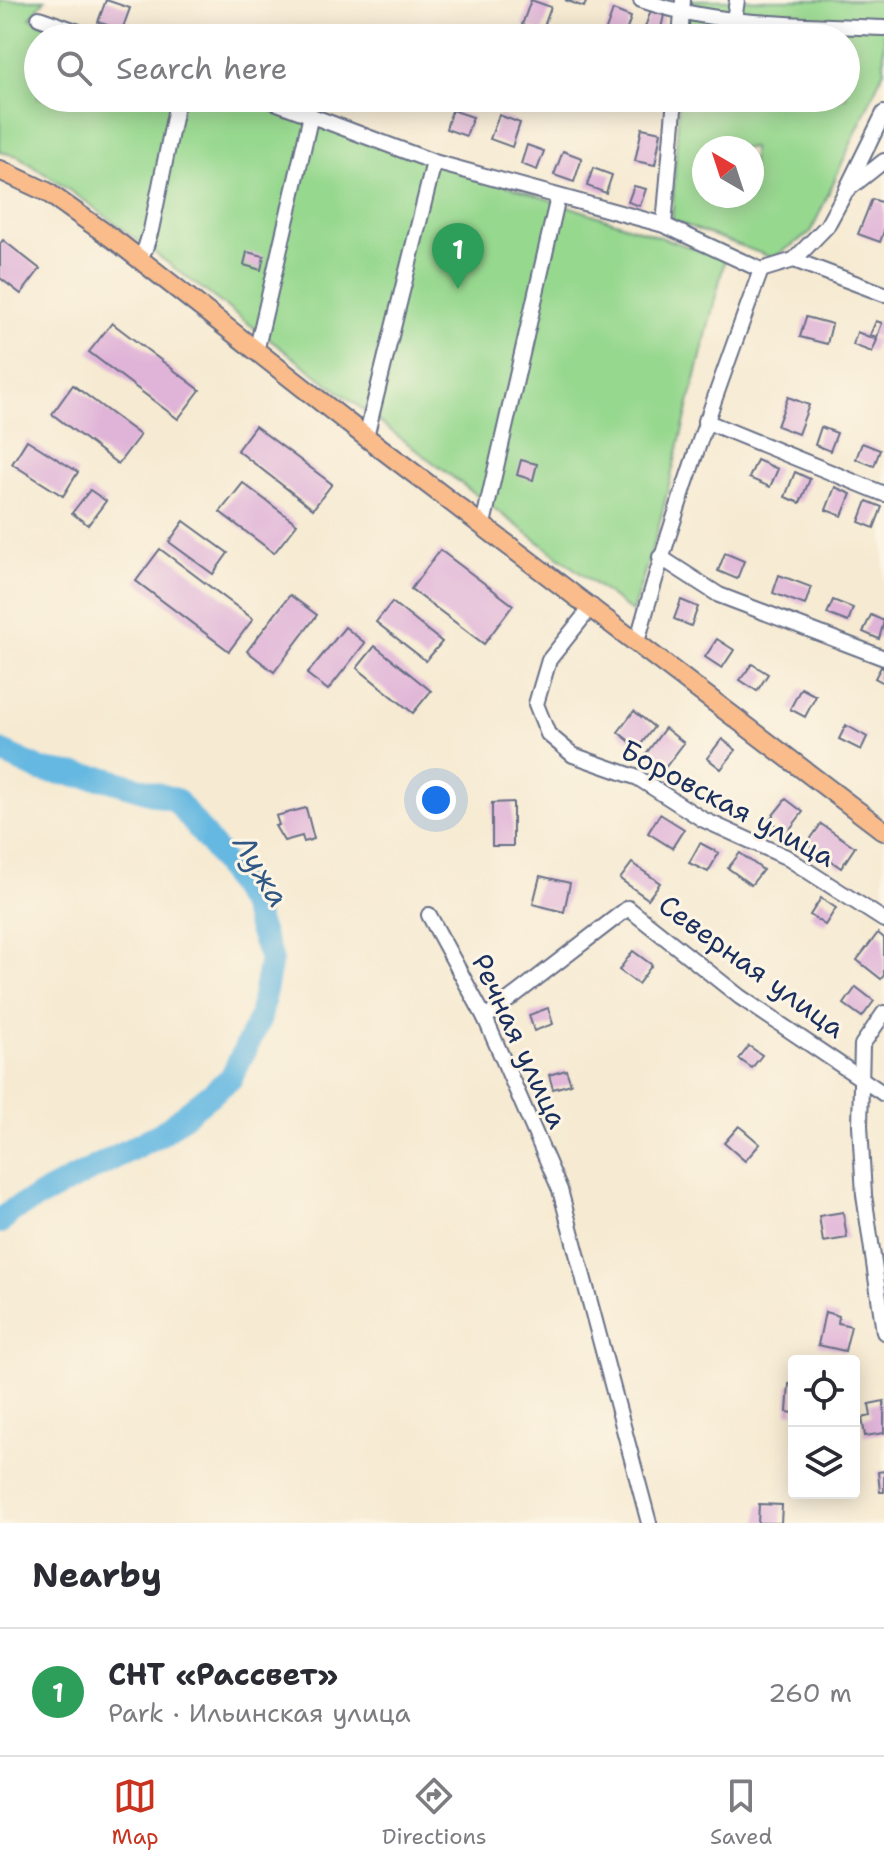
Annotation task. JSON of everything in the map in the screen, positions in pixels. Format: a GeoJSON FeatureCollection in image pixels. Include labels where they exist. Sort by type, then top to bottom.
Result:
{"type":"FeatureCollection","features":[{"type":"Feature","properties":{"kind":"main road"},"geometry":{"type":"LineString","coordinates":[[0,170],[47,192],[138,257],[366,437],[884,831]]}},
{"type":"Feature","properties":{"kind":"street"},"geometry":{"type":"LineString","coordinates":[[641,0],[734,20],[809,24]]}},
{"type":"Feature","properties":{"kind":"street"},"geometry":{"type":"LineString","coordinates":[[734,20],[737,0]]}},
{"type":"Feature","properties":{"kind":"street"},"geometry":{"type":"LineString","coordinates":[[39,18],[56,24]]}},
{"type":"Feature","properties":{"kind":"street"},"geometry":{"type":"LineString","coordinates":[[860,27],[884,28]]}},
{"type":"Feature","properties":{"kind":"street"},"geometry":{"type":"LineString","coordinates":[[138,257],[151,230],[175,112]]}},
{"type":"Feature","properties":{"kind":"street"},"geometry":{"type":"LineString","coordinates":[[303,112],[434,162],[664,225],[761,270],[794,260],[827,226],[884,113]]}},
{"type":"Feature","properties":{"kind":"street"},"geometry":{"type":"LineString","coordinates":[[664,225],[674,112]]}},
{"type":"Feature","properties":{"kind":"street"},"geometry":{"type":"LineString","coordinates":[[256,352],[311,115]]}},
{"type":"Feature","properties":{"kind":"street"},"geometry":{"type":"LineString","coordinates":[[846,191],[884,161]]}},
{"type":"Feature","properties":{"kind":"street"},"geometry":{"type":"LineString","coordinates":[[366,437],[434,162]]}},
{"type":"Feature","properties":{"kind":"street"},"geometry":{"type":"LineString","coordinates":[[483,524],[558,197]]}},
{"type":"Feature","properties":{"kind":"street"},"geometry":{"type":"LineString","coordinates":[[794,260],[884,294]]}},
{"type":"Feature","properties":{"kind":"street"},"geometry":{"type":"LineString","coordinates":[[637,642],[660,557],[705,421],[761,270]]}},
{"type":"Feature","properties":{"kind":"street"},"geometry":{"type":"LineString","coordinates":[[705,421],[884,494]]}},
{"type":"Feature","properties":{"kind":"street"},"geometry":{"type":"LineString","coordinates":[[660,557],[719,595],[884,658]]}},
{"type":"Feature","properties":{"kind":"street","name":"Боровская улица"},"geometry":{"type":"LineString","coordinates":[[592,606],[549,660],[536,704],[548,734],[573,755],[638,778],[702,819],[786,857],[884,920]]}},
{"type":"Feature","properties":{"kind":"street","name":"Северная улица"},"geometry":{"type":"LineString","coordinates":[[485,1018],[628,908],[680,946],[740,997],[862,1076],[884,1094]]}},
{"type":"Feature","properties":{"kind":"street","name":"Речная улица"},"geometry":{"type":"LineString","coordinates":[[429,915],[485,1018],[560,1190],[649,1523]]}},
{"type":"Feature","properties":{"kind":"street"},"geometry":{"type":"LineString","coordinates":[[884,1013],[862,1045],[864,1195],[884,1332]]}},
{"type":"Feature","properties":{"kind":"green space"},"geometry":{"type":"Polygon","coordinates":[[[0,0],[45,0],[30,18],[45,24],[24,24],[24,112],[289,112],[725,259],[657,533],[632,612],[88,203],[18,156],[0,152],[0,0]]]}},
{"type":"Feature","properties":{"kind":"green space"},"geometry":{"type":"Polygon","coordinates":[[[689,0],[884,0],[884,70],[811,232],[773,258],[672,220],[678,112],[860,112],[860,24],[686,24],[689,0]]]}},
{"type":"Feature","properties":{"kind":"building"},"geometry":{"type":"Polygon","coordinates":[[[106,0],[130,8],[124,24],[98,22],[106,0]]]}},
{"type":"Feature","properties":{"kind":"building"},"geometry":{"type":"Polygon","coordinates":[[[531,0],[551,7],[545,24],[522,24],[531,0]]]}},
{"type":"Feature","properties":{"kind":"building"},"geometry":{"type":"Polygon","coordinates":[[[565,0],[587,0],[584,7],[565,0]]]}},
{"type":"Feature","properties":{"kind":"building"},"geometry":{"type":"Polygon","coordinates":[[[613,10],[631,17],[629,24],[608,24],[613,10]]]}},
{"type":"Feature","properties":{"kind":"building"},"geometry":{"type":"Polygon","coordinates":[[[651,10],[664,15],[662,24],[646,24],[651,10]]]}},
{"type":"Feature","properties":{"kind":"building"},"geometry":{"type":"Polygon","coordinates":[[[451,112],[473,117],[466,136],[446,129],[451,112]]]}},
{"type":"Feature","properties":{"kind":"building"},"geometry":{"type":"Polygon","coordinates":[[[499,115],[520,123],[512,147],[490,139],[499,115]]]}},
{"type":"Feature","properties":{"kind":"building"},"geometry":{"type":"Polygon","coordinates":[[[642,128],[661,132],[655,165],[635,161],[642,128]]]}},
{"type":"Feature","properties":{"kind":"building"},"geometry":{"type":"Polygon","coordinates":[[[527,145],[544,151],[537,170],[521,164],[527,145]]]}},
{"type":"Feature","properties":{"kind":"building"},"geometry":{"type":"Polygon","coordinates":[[[563,151],[582,158],[574,182],[554,175],[563,151]]]}},
{"type":"Feature","properties":{"kind":"building"},"geometry":{"type":"Polygon","coordinates":[[[593,168],[612,175],[606,193],[587,186],[593,168]]]}},
{"type":"Feature","properties":{"kind":"building"},"geometry":{"type":"Polygon","coordinates":[[[634,186],[646,189],[640,206],[628,202],[634,186]]]}},
{"type":"Feature","properties":{"kind":"building"},"geometry":{"type":"Polygon","coordinates":[[[872,199],[884,203],[884,231],[880,242],[858,234],[872,199]]]}},
{"type":"Feature","properties":{"kind":"building"},"geometry":{"type":"Polygon","coordinates":[[[3,240],[40,269],[21,294],[0,278],[0,244],[3,240]]]}},
{"type":"Feature","properties":{"kind":"building"},"geometry":{"type":"Polygon","coordinates":[[[247,252],[264,256],[261,270],[244,265],[247,252]]]}},
{"type":"Feature","properties":{"kind":"building"},"geometry":{"type":"Polygon","coordinates":[[[806,317],[832,324],[827,344],[800,337],[806,317]]]}},
{"type":"Feature","properties":{"kind":"building"},"geometry":{"type":"Polygon","coordinates":[[[876,321],[882,323],[877,337],[870,335],[876,321]]]}},
{"type":"Feature","properties":{"kind":"building"},"geometry":{"type":"Polygon","coordinates":[[[112,323],[200,390],[178,419],[89,352],[112,323]]]}},
{"type":"Feature","properties":{"kind":"building"},"geometry":{"type":"Polygon","coordinates":[[[857,332],[877,340],[872,352],[853,345],[857,332]]]}},
{"type":"Feature","properties":{"kind":"building"},"geometry":{"type":"Polygon","coordinates":[[[73,385],[140,435],[118,464],[52,414],[73,385]]]}},
{"type":"Feature","properties":{"kind":"building"},"geometry":{"type":"Polygon","coordinates":[[[788,397],[809,405],[798,434],[777,426],[788,397]]]}},
{"type":"Feature","properties":{"kind":"building"},"geometry":{"type":"Polygon","coordinates":[[[255,426],[332,484],[313,509],[237,450],[255,426]]]}},
{"type":"Feature","properties":{"kind":"building"},"geometry":{"type":"Polygon","coordinates":[[[821,427],[837,433],[830,451],[815,445],[821,427]]]}},
{"type":"Feature","properties":{"kind":"building"},"geometry":{"type":"Polygon","coordinates":[[[27,440],[78,472],[63,496],[12,464],[27,440]]]}},
{"type":"Feature","properties":{"kind":"building"},"geometry":{"type":"Polygon","coordinates":[[[862,443],[880,450],[874,466],[856,459],[862,443]]]}},
{"type":"Feature","properties":{"kind":"building"},"geometry":{"type":"Polygon","coordinates":[[[521,460],[537,464],[533,480],[517,475],[521,460]]]}},
{"type":"Feature","properties":{"kind":"building"},"geometry":{"type":"Polygon","coordinates":[[[757,460],[778,469],[770,487],[749,478],[757,460]]]}},
{"type":"Feature","properties":{"kind":"building"},"geometry":{"type":"Polygon","coordinates":[[[795,472],[810,479],[800,503],[785,497],[795,472]]]}},
{"type":"Feature","properties":{"kind":"building"},"geometry":{"type":"Polygon","coordinates":[[[243,483],[297,524],[274,553],[220,512],[243,483]]]}},
{"type":"Feature","properties":{"kind":"building"},"geometry":{"type":"Polygon","coordinates":[[[835,487],[851,494],[842,516],[826,510],[835,487]]]}},
{"type":"Feature","properties":{"kind":"building"},"geometry":{"type":"Polygon","coordinates":[[[90,490],[106,501],[88,525],[72,513],[90,490]]]}},
{"type":"Feature","properties":{"kind":"building"},"geometry":{"type":"Polygon","coordinates":[[[867,501],[882,507],[874,528],[859,522],[867,501]]]}},
{"type":"Feature","properties":{"kind":"building"},"geometry":{"type":"Polygon","coordinates":[[[184,521],[228,553],[213,574],[169,542],[184,521]]]}},
{"type":"Feature","properties":{"kind":"building"},"geometry":{"type":"Polygon","coordinates":[[[160,549],[253,619],[229,651],[136,581],[160,549]]]}},
{"type":"Feature","properties":{"kind":"building"},"geometry":{"type":"Polygon","coordinates":[[[440,550],[513,605],[484,644],[411,589],[440,550]]]}},
{"type":"Feature","properties":{"kind":"building"},"geometry":{"type":"Polygon","coordinates":[[[725,553],[744,561],[737,579],[718,571],[725,553]]]}},
{"type":"Feature","properties":{"kind":"building"},"geometry":{"type":"Polygon","coordinates":[[[779,575],[811,587],[805,605],[773,593],[779,575]]]}},
{"type":"Feature","properties":{"kind":"building"},"geometry":{"type":"Polygon","coordinates":[[[290,595],[317,615],[274,672],[247,651],[290,595]]]}},
{"type":"Feature","properties":{"kind":"building"},"geometry":{"type":"Polygon","coordinates":[[[681,600],[698,607],[691,626],[674,619],[681,600]]]}},
{"type":"Feature","properties":{"kind":"building"},"geometry":{"type":"Polygon","coordinates":[[[833,600],[853,608],[848,622],[827,614],[833,600]]]}},
{"type":"Feature","properties":{"kind":"building"},"geometry":{"type":"Polygon","coordinates":[[[392,602],[442,642],[426,661],[376,622],[392,602]]]}},
{"type":"Feature","properties":{"kind":"building"},"geometry":{"type":"Polygon","coordinates":[[[871,615],[884,621],[879,639],[863,632],[871,615]]]}},
{"type":"Feature","properties":{"kind":"building"},"geometry":{"type":"Polygon","coordinates":[[[345,627],[365,643],[328,690],[307,674],[345,627]]]}},
{"type":"Feature","properties":{"kind":"building"},"geometry":{"type":"Polygon","coordinates":[[[717,639],[734,650],[722,668],[705,657],[717,639]]]}},
{"type":"Feature","properties":{"kind":"building"},"geometry":{"type":"Polygon","coordinates":[[[375,646],[431,691],[413,713],[357,668],[375,646]]]}},
{"type":"Feature","properties":{"kind":"building"},"geometry":{"type":"Polygon","coordinates":[[[752,664],[768,674],[757,691],[740,680],[752,664]]]}},
{"type":"Feature","properties":{"kind":"building"},"geometry":{"type":"Polygon","coordinates":[[[881,667],[884,668],[884,683],[875,678],[881,667]]]}},
{"type":"Feature","properties":{"kind":"building"},"geometry":{"type":"Polygon","coordinates":[[[801,688],[816,696],[805,717],[790,709],[801,688]]]}},
{"type":"Feature","properties":{"kind":"building"},"geometry":{"type":"Polygon","coordinates":[[[634,711],[654,727],[638,748],[618,732],[634,711]]]}},
{"type":"Feature","properties":{"kind":"building"},"geometry":{"type":"Polygon","coordinates":[[[846,725],[867,737],[861,750],[839,739],[846,725]]]}},
{"type":"Feature","properties":{"kind":"building"},"geometry":{"type":"Polygon","coordinates":[[[665,728],[684,743],[664,769],[645,755],[665,728]]]}},
{"type":"Feature","properties":{"kind":"building"},"geometry":{"type":"Polygon","coordinates":[[[722,739],[736,750],[721,769],[707,758],[722,739]]]}},
{"type":"Feature","properties":{"kind":"building"},"geometry":{"type":"Polygon","coordinates":[[[786,799],[803,812],[786,834],[769,820],[786,799]]]}},
{"type":"Feature","properties":{"kind":"building"},"geometry":{"type":"Polygon","coordinates":[[[513,802],[513,846],[492,846],[492,803],[513,802]]]}},
{"type":"Feature","properties":{"kind":"building"},"geometry":{"type":"Polygon","coordinates":[[[306,808],[314,839],[304,842],[302,836],[284,841],[275,826],[279,825],[276,816],[306,808]]]}},
{"type":"Feature","properties":{"kind":"building"},"geometry":{"type":"Polygon","coordinates":[[[660,814],[684,829],[672,848],[648,833],[660,814]]]}},
{"type":"Feature","properties":{"kind":"building"},"geometry":{"type":"Polygon","coordinates":[[[821,824],[855,847],[841,868],[807,844],[821,824]]]}},
{"type":"Feature","properties":{"kind":"building"},"geometry":{"type":"Polygon","coordinates":[[[700,843],[719,853],[708,872],[689,863],[700,843]]]}},
{"type":"Feature","properties":{"kind":"building"},"geometry":{"type":"Polygon","coordinates":[[[740,853],[763,870],[751,885],[728,868],[740,853]]]}},
{"type":"Feature","properties":{"kind":"building"},"geometry":{"type":"Polygon","coordinates":[[[632,863],[660,883],[648,899],[620,879],[632,863]]]}},
{"type":"Feature","properties":{"kind":"building"},"geometry":{"type":"Polygon","coordinates":[[[540,876],[570,883],[564,912],[533,904],[540,876]]]}},
{"type":"Feature","properties":{"kind":"building"},"geometry":{"type":"Polygon","coordinates":[[[821,898],[836,908],[825,925],[810,915],[821,898]]]}},
{"type":"Feature","properties":{"kind":"building"},"geometry":{"type":"Polygon","coordinates":[[[878,933],[884,938],[884,975],[881,979],[857,960],[878,933]]]}},
{"type":"Feature","properties":{"kind":"building"},"geometry":{"type":"Polygon","coordinates":[[[633,951],[652,965],[638,984],[619,970],[633,951]]]}},
{"type":"Feature","properties":{"kind":"building"},"geometry":{"type":"Polygon","coordinates":[[[856,987],[874,1001],[862,1017],[844,1004],[856,987]]]}},
{"type":"Feature","properties":{"kind":"building"},"geometry":{"type":"Polygon","coordinates":[[[548,1008],[553,1024],[534,1031],[529,1015],[548,1008]]]}},
{"type":"Feature","properties":{"kind":"building"},"geometry":{"type":"Polygon","coordinates":[[[749,1046],[762,1055],[752,1068],[739,1059],[749,1046]]]}},
{"type":"Feature","properties":{"kind":"building"},"geometry":{"type":"Polygon","coordinates":[[[566,1070],[571,1084],[553,1089],[549,1075],[566,1070]]]}},
{"type":"Feature","properties":{"kind":"building"},"geometry":{"type":"Polygon","coordinates":[[[739,1126],[760,1144],[745,1161],[724,1143],[739,1126]]]}},
{"type":"Feature","properties":{"kind":"building"},"geometry":{"type":"Polygon","coordinates":[[[843,1212],[847,1238],[823,1242],[819,1216],[843,1212]]]}},
{"type":"Feature","properties":{"kind":"building"},"geometry":{"type":"Polygon","coordinates":[[[825,1312],[839,1316],[838,1323],[851,1326],[845,1351],[818,1345],[825,1312]]]}},
{"type":"Feature","properties":{"kind":"building"},"geometry":{"type":"Polygon","coordinates":[[[884,1401],[884,1433],[865,1436],[862,1418],[871,1416],[869,1404],[884,1401]]]}},
{"type":"Feature","properties":{"kind":"building"},"geometry":{"type":"Polygon","coordinates":[[[884,1471],[884,1492],[880,1492],[878,1472],[884,1471]]]}},
{"type":"Feature","properties":{"kind":"building"},"geometry":{"type":"Polygon","coordinates":[[[759,1504],[782,1505],[781,1523],[758,1523],[759,1504]]]}},
{"type":"Feature","properties":{"kind":"waterway","name":"Лужа"},"geometry":{"type":"LineString","coordinates":[[0,751],[41,770],[107,779],[176,800],[217,852],[251,905],[271,959],[260,1018],[231,1078],[162,1133],[13,1210],[0,1222]]}},
{"type":"Feature","properties":{"kind":"place","name":"СНТ «Рассвет»"},"geometry":{"type":"Point","coordinates":[458,289]}}]}
